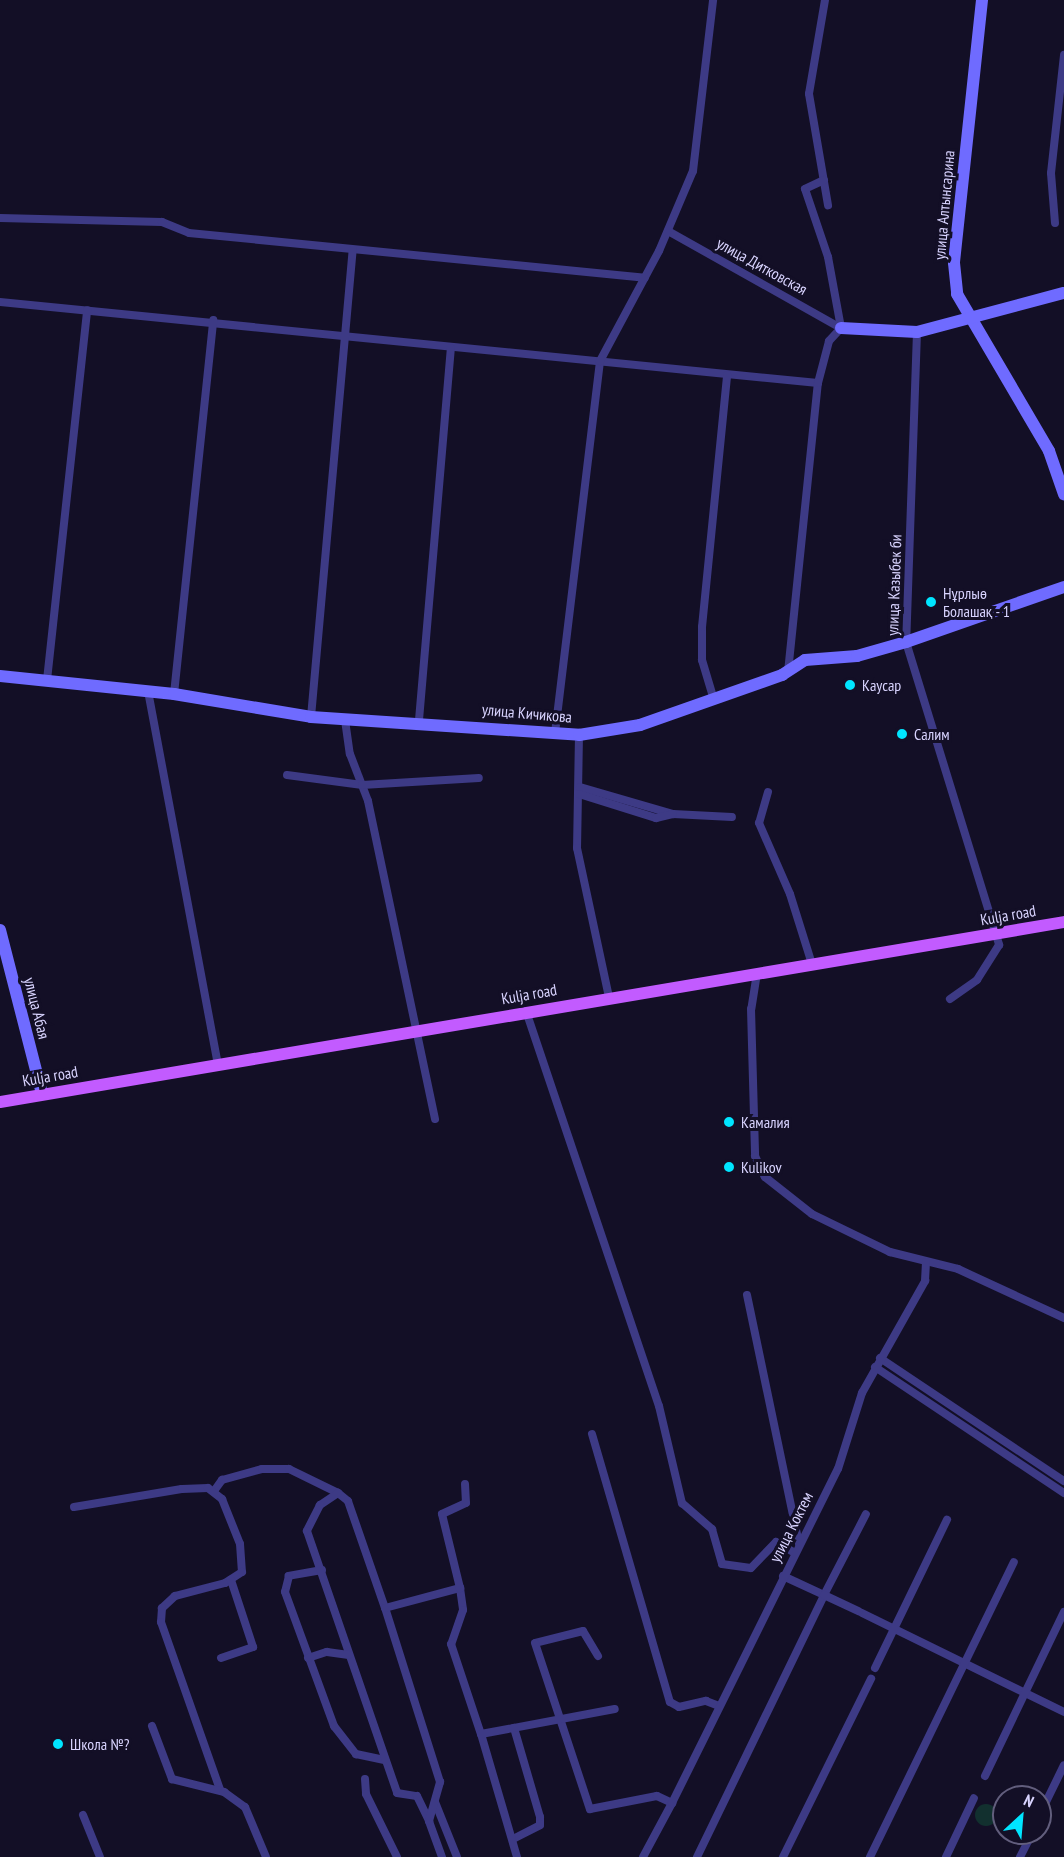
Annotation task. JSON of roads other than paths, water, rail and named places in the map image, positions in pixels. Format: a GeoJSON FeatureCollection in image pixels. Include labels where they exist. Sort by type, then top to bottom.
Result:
{"type":"FeatureCollection","features":[{"type":"Feature","properties":{"kind":"main road","name":"Kulja road"},"geometry":{"type":"LineString","coordinates":[[0,1102],[417,1029],[1064,922]]}},
{"type":"Feature","properties":{"kind":"street"},"geometry":{"type":"LineString","coordinates":[[555,733],[600,361],[645,278],[693,171],[713,0]]}},
{"type":"Feature","properties":{"kind":"street"},"geometry":{"type":"LineString","coordinates":[[825,0],[809,94],[828,205]]}},
{"type":"Feature","properties":{"kind":"street","name":"улица Алтынсарина"},"geometry":{"type":"LineString","coordinates":[[982,0],[954,263],[957,294],[975,320],[1049,451],[1064,495]]}},
{"type":"Feature","properties":{"kind":"street"},"geometry":{"type":"LineString","coordinates":[[1055,223],[1051,173],[1064,55]]}},
{"type":"Feature","properties":{"kind":"street"},"geometry":{"type":"LineString","coordinates":[[824,180],[808,183],[806,194],[828,257],[841,328]]}},
{"type":"Feature","properties":{"kind":"street"},"geometry":{"type":"LineString","coordinates":[[0,218],[150,221],[189,233],[645,278]]}},
{"type":"Feature","properties":{"kind":"street","name":"улица Дитковская"},"geometry":{"type":"LineString","coordinates":[[668,231],[841,328]]}},
{"type":"Feature","properties":{"kind":"street"},"geometry":{"type":"LineString","coordinates":[[311,717],[348,334],[353,250]]}},
{"type":"Feature","properties":{"kind":"street"},"geometry":{"type":"LineString","coordinates":[[788,672],[818,383],[828,341],[841,328],[917,332],[975,320],[1064,293]]}},
{"type":"Feature","properties":{"kind":"street"},"geometry":{"type":"LineString","coordinates":[[0,302],[213,320],[348,334],[451,348],[818,383]]}},
{"type":"Feature","properties":{"kind":"street"},"geometry":{"type":"LineString","coordinates":[[47,680],[87,310]]}},
{"type":"Feature","properties":{"kind":"street"},"geometry":{"type":"LineString","coordinates":[[174,694],[213,320]]}},
{"type":"Feature","properties":{"kind":"street","name":"улица Казыбек би"},"geometry":{"type":"LineString","coordinates":[[917,332],[906,642],[996,934]]}},
{"type":"Feature","properties":{"kind":"street"},"geometry":{"type":"LineString","coordinates":[[419,720],[451,348]]}},
{"type":"Feature","properties":{"kind":"street"},"geometry":{"type":"LineString","coordinates":[[714,700],[702,660],[702,627],[727,375]]}},
{"type":"Feature","properties":{"kind":"street","name":"улица Кичикова"},"geometry":{"type":"LineString","coordinates":[[0,676],[174,694],[311,717],[345,720],[419,720],[579,735],[640,724],[714,700],[788,672],[805,660],[857,656],[906,642],[1064,587]]}},
{"type":"Feature","properties":{"kind":"street"},"geometry":{"type":"LineString","coordinates":[[148,691],[218,1064]]}},
{"type":"Feature","properties":{"kind":"street"},"geometry":{"type":"LineString","coordinates":[[345,720],[362,785],[417,1029],[418,1055],[435,1119]]}},
{"type":"Feature","properties":{"kind":"street"},"geometry":{"type":"LineString","coordinates":[[579,735],[580,791],[574,818],[576,848],[609,997]]}},
{"type":"Feature","properties":{"kind":"street"},"geometry":{"type":"LineString","coordinates":[[287,775],[362,785],[479,778]]}},
{"type":"Feature","properties":{"kind":"street"},"geometry":{"type":"LineString","coordinates":[[580,791],[673,814],[732,817]]}},
{"type":"Feature","properties":{"kind":"street"},"geometry":{"type":"LineString","coordinates":[[768,792],[759,823],[790,894],[812,964]]}},
{"type":"Feature","properties":{"kind":"street","name":"улица Абая"},"geometry":{"type":"LineString","coordinates":[[0,930],[42,1094]]}},
{"type":"Feature","properties":{"kind":"street"},"geometry":{"type":"LineString","coordinates":[[950,999],[989,966],[999,945],[996,934]]}},
{"type":"Feature","properties":{"kind":"street"},"geometry":{"type":"LineString","coordinates":[[757,973],[751,1009],[758,1167],[774,1186],[813,1214],[890,1252],[992,1282],[1064,1318]]}},
{"type":"Feature","properties":{"kind":"street"},"geometry":{"type":"LineString","coordinates":[[526,1011],[659,1406],[682,1503],[712,1529],[722,1564],[751,1568],[776,1542],[795,1553]]}},
{"type":"Feature","properties":{"kind":"street","name":"улица Коктем"},"geometry":{"type":"LineString","coordinates":[[643,1857],[838,1469],[875,1367],[925,1281],[926,1262]]}},
{"type":"Feature","properties":{"kind":"street"},"geometry":{"type":"LineString","coordinates":[[747,1295],[799,1544]]}},
{"type":"Feature","properties":{"kind":"street"},"geometry":{"type":"LineString","coordinates":[[880,1358],[1064,1481]]}},
{"type":"Feature","properties":{"kind":"street"},"geometry":{"type":"LineString","coordinates":[[875,1367],[1064,1493]]}},
{"type":"Feature","properties":{"kind":"street"},"geometry":{"type":"LineString","coordinates":[[592,1434],[670,1702],[679,1707],[706,1701],[719,1706]]}},
{"type":"Feature","properties":{"kind":"street"},"geometry":{"type":"LineString","coordinates":[[214,1491],[222,1480],[261,1469],[289,1469],[338,1493],[348,1501],[385,1608],[440,1782],[429,1821]]}},
{"type":"Feature","properties":{"kind":"street"},"geometry":{"type":"LineString","coordinates":[[465,1485],[466,1503],[442,1514],[463,1610],[452,1644],[517,1857]]}},
{"type":"Feature","properties":{"kind":"street"},"geometry":{"type":"LineString","coordinates":[[74,1507],[182,1489],[214,1491]]}},
{"type":"Feature","properties":{"kind":"street"},"geometry":{"type":"LineString","coordinates":[[214,1491],[232,1522],[245,1565],[231,1580],[175,1596],[162,1608],[161,1622],[220,1790]]}},
{"type":"Feature","properties":{"kind":"street"},"geometry":{"type":"LineString","coordinates":[[338,1493],[320,1505],[307,1531],[397,1793],[417,1796],[442,1857]]}},
{"type":"Feature","properties":{"kind":"street"},"geometry":{"type":"LineString","coordinates":[[697,1857],[824,1595],[866,1514]]}},
{"type":"Feature","properties":{"kind":"street"},"geometry":{"type":"LineString","coordinates":[[874,1668],[947,1520]]}},
{"type":"Feature","properties":{"kind":"street"},"geometry":{"type":"LineString","coordinates":[[870,1857],[1014,1562]]}},
{"type":"Feature","properties":{"kind":"street"},"geometry":{"type":"LineString","coordinates":[[322,1570],[285,1581],[308,1658],[334,1726],[356,1754],[384,1760]]}},
{"type":"Feature","properties":{"kind":"street"},"geometry":{"type":"LineString","coordinates":[[783,1576],[895,1628],[1064,1712]]}},
{"type":"Feature","properties":{"kind":"street"},"geometry":{"type":"LineString","coordinates":[[221,1658],[253,1647],[231,1580]]}},
{"type":"Feature","properties":{"kind":"street"},"geometry":{"type":"LineString","coordinates":[[385,1608],[460,1588]]}},
{"type":"Feature","properties":{"kind":"street"},"geometry":{"type":"LineString","coordinates":[[985,1776],[1064,1612]]}},
{"type":"Feature","properties":{"kind":"street"},"geometry":{"type":"LineString","coordinates":[[598,1656],[583,1631],[537,1641],[558,1721],[590,1809],[657,1796],[672,1803]]}},
{"type":"Feature","properties":{"kind":"street"},"geometry":{"type":"LineString","coordinates":[[308,1658],[327,1652],[349,1655]]}},
{"type":"Feature","properties":{"kind":"street"},"geometry":{"type":"LineString","coordinates":[[783,1857],[871,1679]]}},
{"type":"Feature","properties":{"kind":"street"},"geometry":{"type":"LineString","coordinates":[[481,1734],[615,1709]]}},
{"type":"Feature","properties":{"kind":"street"},"geometry":{"type":"LineString","coordinates":[[152,1726],[172,1779],[220,1790],[245,1807],[266,1857]]}},
{"type":"Feature","properties":{"kind":"street"},"geometry":{"type":"LineString","coordinates":[[513,1839],[540,1825],[540,1817],[514,1728]]}},
{"type":"Feature","properties":{"kind":"street"},"geometry":{"type":"LineString","coordinates":[[1052,1790],[1064,1765]]}},
{"type":"Feature","properties":{"kind":"street"},"geometry":{"type":"LineString","coordinates":[[365,1779],[366,1794],[397,1857]]}},
{"type":"Feature","properties":{"kind":"street"},"geometry":{"type":"LineString","coordinates":[[946,1857],[974,1798]]}},
{"type":"Feature","properties":{"kind":"street"},"geometry":{"type":"LineString","coordinates":[[434,1802],[457,1857]]}},
{"type":"Feature","properties":{"kind":"street"},"geometry":{"type":"LineString","coordinates":[[83,1815],[100,1857]]}},
{"type":"Feature","properties":{"kind":"place","name":"Нұрлыө Болашақ - 1"},"geometry":{"type":"Point","coordinates":[931,602]}},
{"type":"Feature","properties":{"kind":"place","name":"Каусар"},"geometry":{"type":"Point","coordinates":[850,685]}},
{"type":"Feature","properties":{"kind":"place","name":"Салим"},"geometry":{"type":"Point","coordinates":[902,734]}},
{"type":"Feature","properties":{"kind":"place","name":"Камалия"},"geometry":{"type":"Point","coordinates":[729,1122]}},
{"type":"Feature","properties":{"kind":"place","name":"Kulikov"},"geometry":{"type":"Point","coordinates":[729,1167]}},
{"type":"Feature","properties":{"kind":"place","name":"Школа №?"},"geometry":{"type":"Point","coordinates":[58,1744]}}]}
